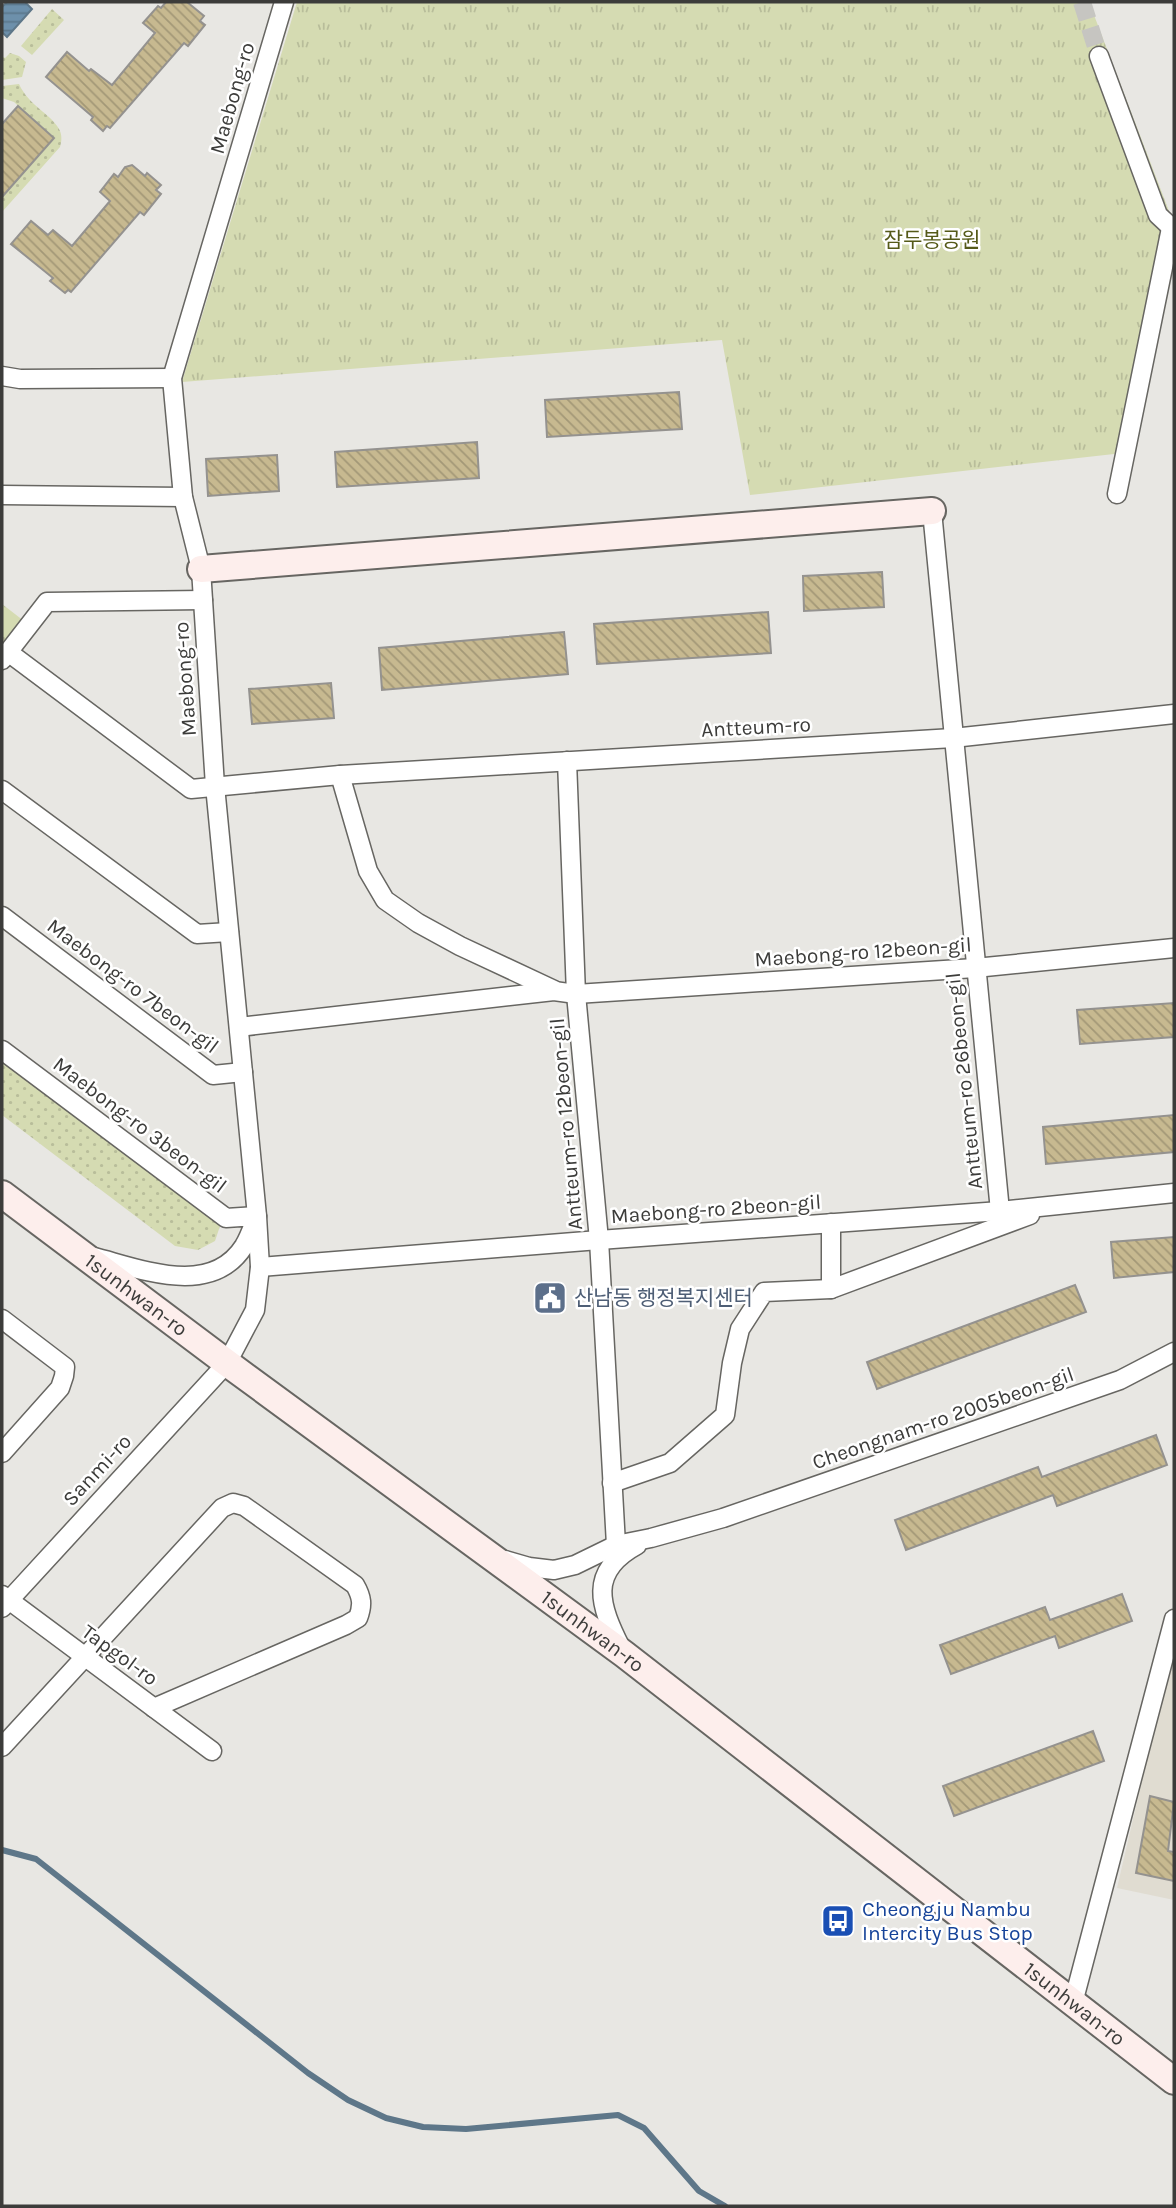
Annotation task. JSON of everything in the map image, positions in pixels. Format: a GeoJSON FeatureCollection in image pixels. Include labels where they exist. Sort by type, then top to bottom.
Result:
{"type":"FeatureCollection","features":[{"type":"Feature","properties":{"kind":"main road"},"geometry":{"type":"LineString","coordinates":[[201,569],[932,511]]}},
{"type":"Feature","properties":{"kind":"main road","name":"1sunhwan-ro"},"geometry":{"type":"LineString","coordinates":[[2,1194],[624,1654],[1174,2081]]}},
{"type":"Feature","properties":{"kind":"street","name":"Maebong-ro"},"geometry":{"type":"LineString","coordinates":[[227,1363],[255,1310],[260,1268],[215,786],[201,569],[183,497],[172,378],[284,2]]}},
{"type":"Feature","properties":{"kind":"street"},"geometry":{"type":"LineString","coordinates":[[1099,55],[1158,215],[1172,229],[1117,494]]}},
{"type":"Feature","properties":{"kind":"street"},"geometry":{"type":"LineString","coordinates":[[2,376],[20,379],[172,378]]}},
{"type":"Feature","properties":{"kind":"street"},"geometry":{"type":"LineString","coordinates":[[2,495],[183,497]]}},
{"type":"Feature","properties":{"kind":"street","name":"Antteum-ro 26beon-gil"},"geometry":{"type":"LineString","coordinates":[[932,511],[1000,1211]]}},
{"type":"Feature","properties":{"kind":"street"},"geometry":{"type":"LineString","coordinates":[[5,656],[47,601],[203,600]]}},
{"type":"Feature","properties":{"kind":"street","name":"Antteum-ro"},"geometry":{"type":"LineString","coordinates":[[5,656],[191,789],[340,775],[953,738],[1174,713]]}},
{"type":"Feature","properties":{"kind":"street","name":"Antteum-ro 12beon-gil"},"geometry":{"type":"LineString","coordinates":[[567,761],[576,994],[599,1240],[616,1545]]}},
{"type":"Feature","properties":{"kind":"street","name":"Maebong-ro 12beon-gil"},"geometry":{"type":"LineString","coordinates":[[340,775],[368,871],[385,900],[460,946],[554,990],[576,994],[975,968],[1174,948]]}},
{"type":"Feature","properties":{"kind":"street"},"geometry":{"type":"LineString","coordinates":[[2,790],[197,934],[229,932]]}},
{"type":"Feature","properties":{"kind":"street","name":"Maebong-ro 7beon-gil"},"geometry":{"type":"LineString","coordinates":[[2,916],[213,1075],[243,1072]]}},
{"type":"Feature","properties":{"kind":"street","name":"Maebong-ro 12beon-gil"},"geometry":{"type":"LineString","coordinates":[[239,1027],[554,990]]}},
{"type":"Feature","properties":{"kind":"street","name":"Maebong-ro 3beon-gil"},"geometry":{"type":"LineString","coordinates":[[2,1050],[226,1218],[257,1216]]}},
{"type":"Feature","properties":{"kind":"street","name":"Maebong-ro 2beon-gil"},"geometry":{"type":"LineString","coordinates":[[260,1268],[1000,1211],[1174,1193]]}},
{"type":"Feature","properties":{"kind":"street"},"geometry":{"type":"LineString","coordinates":[[612,1483],[670,1464],[725,1415],[740,1329],[764,1292],[831,1289],[1054,1206]]}},
{"type":"Feature","properties":{"kind":"street"},"geometry":{"type":"LineString","coordinates":[[82,1254],[172,1276],[198,1275],[233,1260],[244,1247],[257,1216]]}},
{"type":"Feature","properties":{"kind":"street"},"geometry":{"type":"LineString","coordinates":[[831,1223],[831,1289]]}},
{"type":"Feature","properties":{"kind":"street"},"geometry":{"type":"LineString","coordinates":[[2,1319],[65,1367],[60,1388],[2,1453]]}},
{"type":"Feature","properties":{"kind":"street","name":"Cheongnam-ro 2005beon-gil"},"geometry":{"type":"LineString","coordinates":[[651,1538],[723,1518],[1120,1380],[1174,1352]]}},
{"type":"Feature","properties":{"kind":"street","name":"Sanmi-ro"},"geometry":{"type":"LineString","coordinates":[[4,1601],[227,1363]]}},
{"type":"Feature","properties":{"kind":"street"},"geometry":{"type":"LineString","coordinates":[[2,1747],[222,1508],[233,1503],[244,1506],[355,1585],[361,1596],[362,1608],[358,1618],[154,1708]]}},
{"type":"Feature","properties":{"kind":"street"},"geometry":{"type":"LineString","coordinates":[[488,1554],[529,1567],[554,1570],[575,1564],[616,1545],[651,1538]]}},
{"type":"Feature","properties":{"kind":"street"},"geometry":{"type":"LineString","coordinates":[[624,1654],[605,1616],[603,1579],[615,1560],[624,1552],[651,1538]]}},
{"type":"Feature","properties":{"kind":"street","name":"Tapgol-ro"},"geometry":{"type":"LineString","coordinates":[[4,1601],[212,1751]]}},
{"type":"Feature","properties":{"kind":"street"},"geometry":{"type":"LineString","coordinates":[[1073,2003],[1174,1619]]}},
{"type":"Feature","properties":{"kind":"shaded area"},"geometry":{"type":"Polygon","coordinates":[[[1174,1644],[1174,1900],[1117,1888],[1174,1644]]]}},
{"type":"Feature","properties":{"kind":"green space","name":"잠두봉공원"},"geometry":{"type":"Polygon","coordinates":[[[297,2],[1089,2],[1169,211],[1171,265],[1135,439],[1114,454],[750,495],[722,340],[182,382],[297,2]]]}},
{"type":"Feature","properties":{"kind":"green space"},"geometry":{"type":"Polygon","coordinates":[[[52,9],[64,20],[32,55],[21,46],[52,9]]]}},
{"type":"Feature","properties":{"kind":"green space"},"geometry":{"type":"Polygon","coordinates":[[[10,53],[26,62],[22,77],[2,80],[2,56],[5,58],[10,53]]]}},
{"type":"Feature","properties":{"kind":"green space"},"geometry":{"type":"Polygon","coordinates":[[[19,84],[28,98],[55,123],[61,133],[61,142],[60,147],[2,212],[2,197],[54,139],[14,102],[2,98],[2,86],[19,84]]]}},
{"type":"Feature","properties":{"kind":"green space"},"geometry":{"type":"Polygon","coordinates":[[[2,604],[24,621],[2,648],[2,604]]]}},
{"type":"Feature","properties":{"kind":"green space"},"geometry":{"type":"Polygon","coordinates":[[[2,1057],[206,1210],[220,1226],[215,1241],[198,1250],[175,1246],[2,1115],[2,1057]]]}},
{"type":"Feature","properties":{"kind":"water"},"geometry":{"type":"Polygon","coordinates":[[[7,2],[25,2],[32,9],[7,37],[2,32],[2,7],[7,2]]]}},
{"type":"Feature","properties":{"kind":"building"},"geometry":{"type":"Polygon","coordinates":[[[166,2],[187,2],[204,16],[200,21],[205,25],[188,46],[184,43],[110,128],[107,126],[103,131],[91,120],[93,117],[46,77],[67,52],[89,71],[91,69],[112,85],[155,33],[143,23],[158,6],[161,8],[166,2]]]}},
{"type":"Feature","properties":{"kind":"building"},"geometry":{"type":"Polygon","coordinates":[[[18,106],[54,138],[2,197],[2,124],[18,106]]]}},
{"type":"Feature","properties":{"kind":"building"},"geometry":{"type":"Polygon","coordinates":[[[132,165],[161,185],[156,190],[161,194],[144,215],[140,212],[71,292],[68,290],[65,293],[50,281],[53,278],[11,244],[31,221],[48,235],[53,230],[72,246],[110,201],[100,192],[114,174],[118,177],[125,167],[132,165]]]}},
{"type":"Feature","properties":{"kind":"building"},"geometry":{"type":"Polygon","coordinates":[[[679,392],[682,429],[547,437],[545,400],[679,392]]]}},
{"type":"Feature","properties":{"kind":"building"},"geometry":{"type":"Polygon","coordinates":[[[477,442],[479,478],[337,487],[335,452],[477,442]]]}},
{"type":"Feature","properties":{"kind":"building"},"geometry":{"type":"Polygon","coordinates":[[[277,455],[279,491],[208,496],[206,459],[277,455]]]}},
{"type":"Feature","properties":{"kind":"building"},"geometry":{"type":"Polygon","coordinates":[[[882,572],[884,607],[804,611],[803,576],[882,572]]]}},
{"type":"Feature","properties":{"kind":"building"},"geometry":{"type":"Polygon","coordinates":[[[768,612],[771,653],[597,664],[594,624],[768,612]]]}},
{"type":"Feature","properties":{"kind":"building"},"geometry":{"type":"Polygon","coordinates":[[[564,632],[568,674],[382,690],[379,648],[564,632]]]}},
{"type":"Feature","properties":{"kind":"building"},"geometry":{"type":"Polygon","coordinates":[[[331,683],[334,718],[252,724],[249,689],[331,683]]]}},
{"type":"Feature","properties":{"kind":"building"},"geometry":{"type":"Polygon","coordinates":[[[1174,1003],[1174,1037],[1080,1044],[1077,1010],[1174,1003]]]}},
{"type":"Feature","properties":{"kind":"building"},"geometry":{"type":"Polygon","coordinates":[[[1174,1115],[1174,1152],[1046,1164],[1043,1127],[1174,1115]]]}},
{"type":"Feature","properties":{"kind":"building"},"geometry":{"type":"Polygon","coordinates":[[[1174,1237],[1174,1272],[1114,1278],[1111,1242],[1174,1237]]]}},
{"type":"Feature","properties":{"kind":"building"},"geometry":{"type":"Polygon","coordinates":[[[1075,1285],[1086,1312],[877,1389],[867,1362],[1075,1285]]]}},
{"type":"Feature","properties":{"kind":"building"},"geometry":{"type":"Polygon","coordinates":[[[1156,1435],[1167,1465],[1057,1506],[1053,1495],[906,1550],[895,1520],[1038,1467],[1042,1477],[1156,1435]]]}},
{"type":"Feature","properties":{"kind":"building"},"geometry":{"type":"Polygon","coordinates":[[[1122,1594],[1132,1621],[1059,1648],[1055,1636],[951,1674],[940,1645],[1045,1607],[1050,1620],[1122,1594]]]}},
{"type":"Feature","properties":{"kind":"building"},"geometry":{"type":"Polygon","coordinates":[[[1093,1731],[1104,1761],[954,1816],[943,1786],[1093,1731]]]}},
{"type":"Feature","properties":{"kind":"building"},"geometry":{"type":"Polygon","coordinates":[[[1150,1796],[1174,1802],[1168,1851],[1174,1852],[1174,1881],[1136,1873],[1150,1796]]]}},
{"type":"Feature","properties":{"kind":"waterway"},"geometry":{"type":"LineString","coordinates":[[2,1850],[36,1859],[308,2073],[348,2100],[386,2118],[423,2127],[466,2129],[618,2115],[644,2128],[699,2191],[725,2206]]}},
{"type":"Feature","properties":{"kind":"tunnel"},"geometry":{"type":"LineString","coordinates":[[1082,2],[1099,56]]}},
{"type":"Feature","properties":{"kind":"place","name":"산남동 행정복지센터"},"geometry":{"type":"Point","coordinates":[550,1298]}},
{"type":"Feature","properties":{"kind":"place","name":"Cheongju Nambu Intercity Bus Stop"},"geometry":{"type":"Point","coordinates":[838,1921]}}]}
